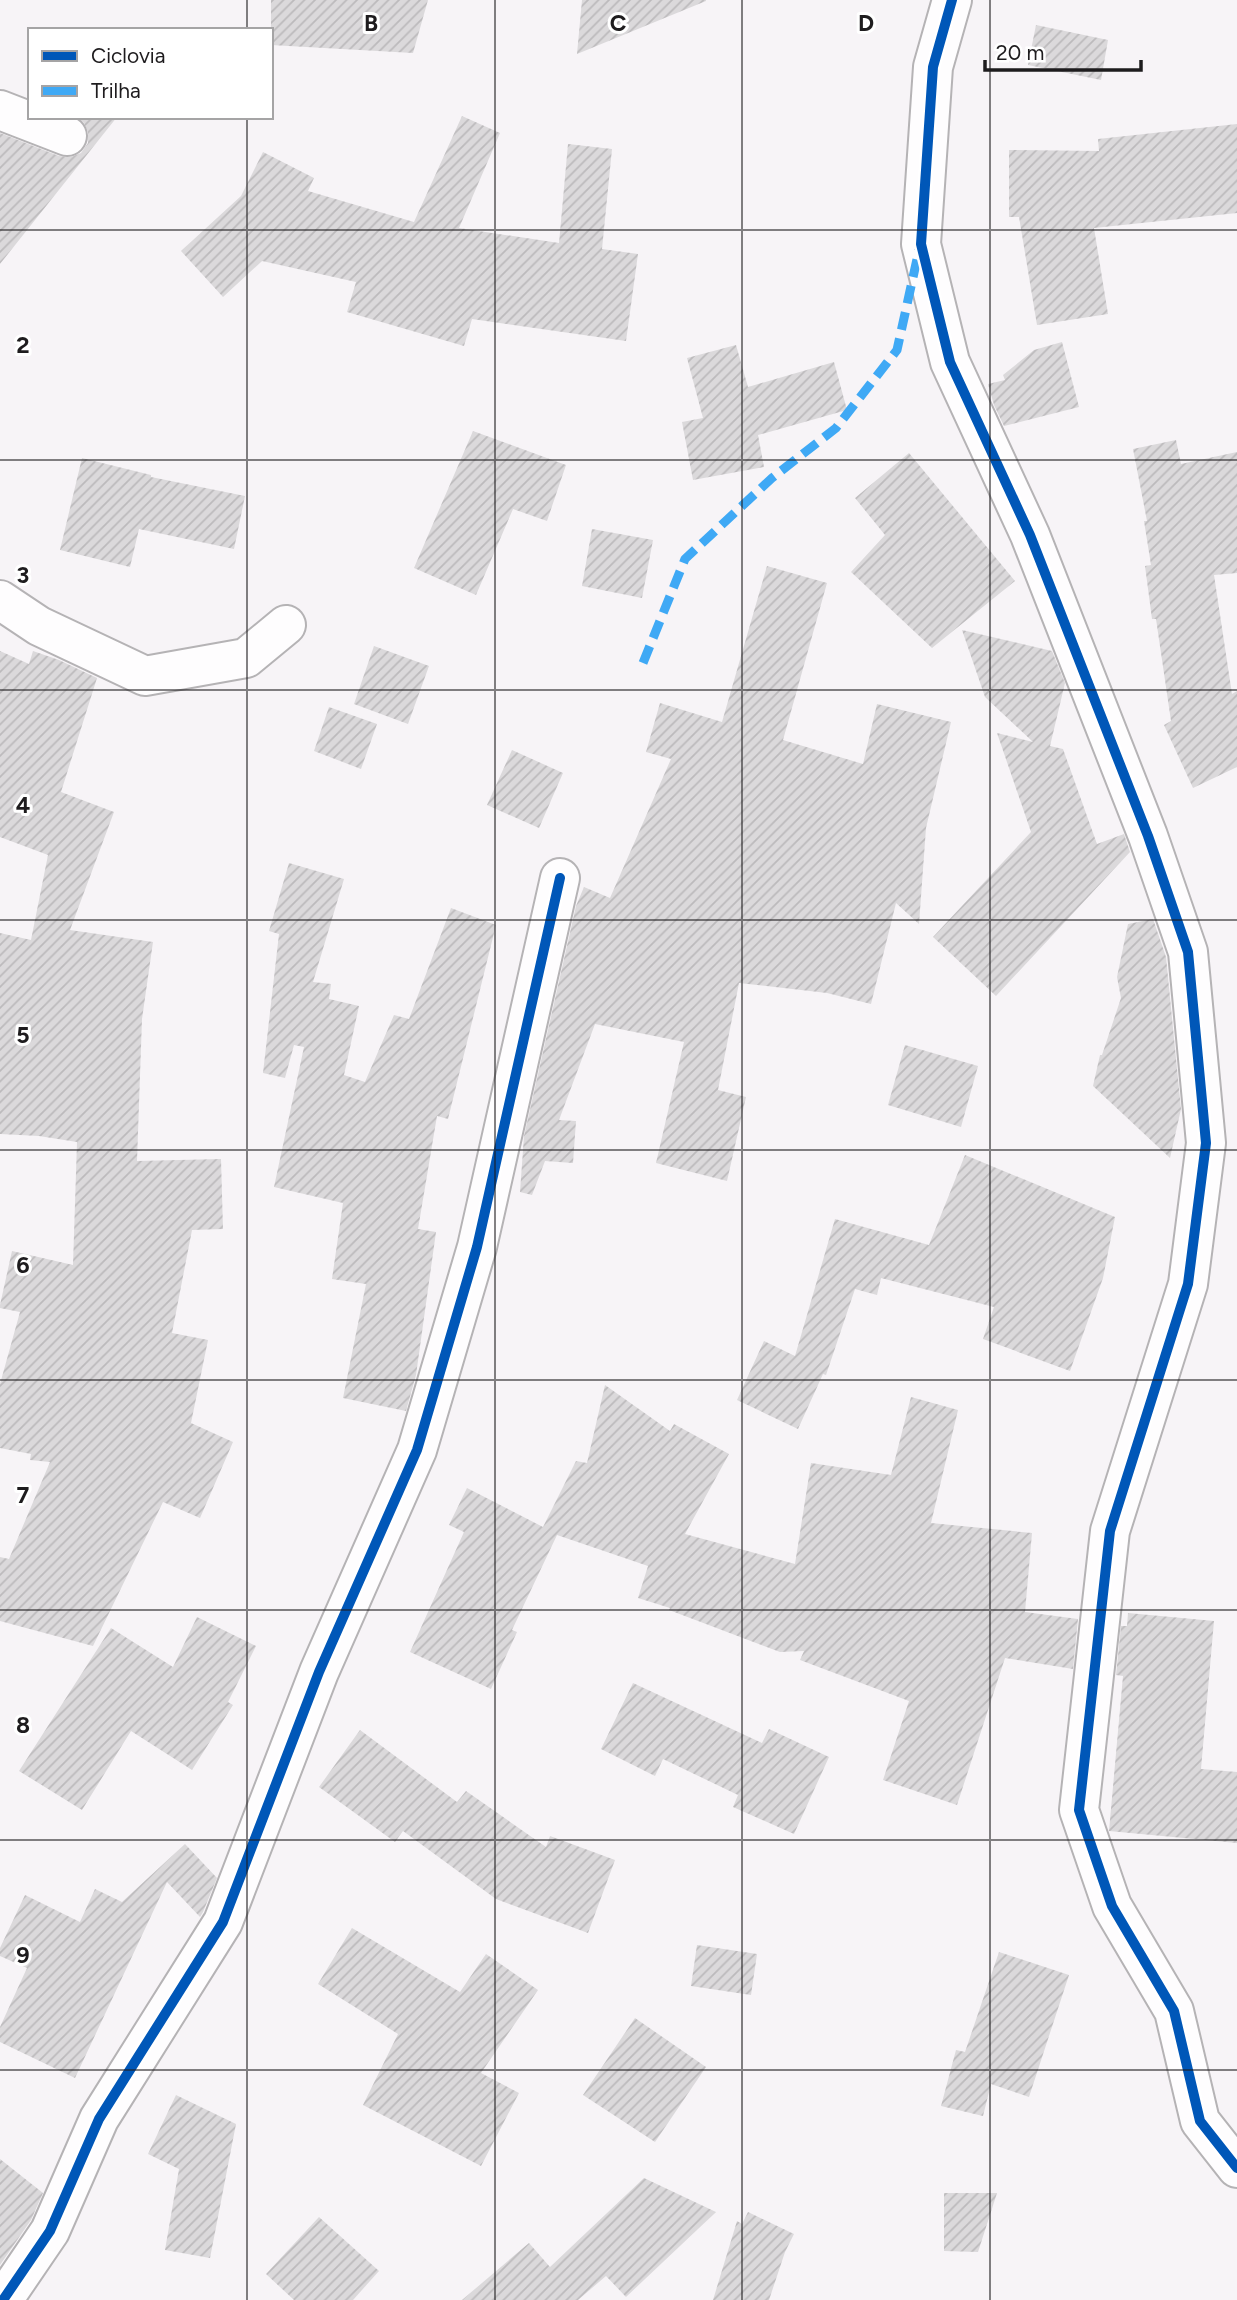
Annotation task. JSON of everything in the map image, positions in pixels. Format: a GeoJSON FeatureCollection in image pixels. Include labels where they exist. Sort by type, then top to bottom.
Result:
{"type":"FeatureCollection","features":[{"type":"Feature","properties":{"kind":"street"},"geometry":{"type":"LineString","coordinates":[[952,0],[933,67],[921,244],[950,362],[1030,535],[1148,836],[1188,952],[1206,1143],[1188,1284],[1110,1531],[1079,1810],[1112,1906],[1174,2011],[1200,2121],[1237,2168]]}},
{"type":"Feature","properties":{"kind":"street"},"geometry":{"type":"LineString","coordinates":[[0,110],[67,136]]}},
{"type":"Feature","properties":{"kind":"street"},"geometry":{"type":"LineString","coordinates":[[0,600],[39,626],[145,676],[246,658],[286,625]]}},
{"type":"Feature","properties":{"kind":"street"},"geometry":{"type":"LineString","coordinates":[[3,2300],[50,2231],[99,2119],[223,1922],[319,1672],[417,1450],[477,1247],[560,878]]}},
{"type":"Feature","properties":{"kind":"building"},"geometry":{"type":"Polygon","coordinates":[[[271,0],[428,0],[413,53],[273,45],[271,0]]]}},
{"type":"Feature","properties":{"kind":"building"},"geometry":{"type":"Polygon","coordinates":[[[582,0],[706,0],[706,1],[577,54],[582,0]]]}},
{"type":"Feature","properties":{"kind":"building"},"geometry":{"type":"Polygon","coordinates":[[[1036,25],[1108,40],[1101,80],[1028,65],[1036,25]]]}},
{"type":"Feature","properties":{"kind":"building"},"geometry":{"type":"Polygon","coordinates":[[[462,116],[500,133],[459,228],[559,243],[568,144],[612,149],[602,249],[638,254],[626,341],[472,319],[464,346],[347,312],[356,282],[262,261],[223,297],[181,251],[241,196],[263,152],[314,178],[308,191],[414,222],[462,116]]]}},
{"type":"Feature","properties":{"kind":"building"},"geometry":{"type":"Polygon","coordinates":[[[79,119],[115,119],[0,264],[0,133],[59,156],[71,157],[81,153],[88,143],[88,132],[79,119]]]}},
{"type":"Feature","properties":{"kind":"building"},"geometry":{"type":"Polygon","coordinates":[[[1237,124],[1237,213],[1094,228],[1108,314],[1037,325],[1019,217],[1009,217],[1009,150],[1099,151],[1098,139],[1237,124]]]}},
{"type":"Feature","properties":{"kind":"building"},"geometry":{"type":"Polygon","coordinates":[[[1062,342],[1079,407],[1004,426],[988,384],[1005,380],[1003,375],[1034,350],[1062,342]]]}},
{"type":"Feature","properties":{"kind":"building"},"geometry":{"type":"Polygon","coordinates":[[[736,345],[748,387],[834,362],[847,410],[758,435],[764,467],[693,480],[682,422],[703,418],[687,358],[736,345]]]}},
{"type":"Feature","properties":{"kind":"building"},"geometry":{"type":"Polygon","coordinates":[[[473,431],[566,465],[547,521],[513,509],[476,595],[414,568],[473,431]]]}},
{"type":"Feature","properties":{"kind":"building"},"geometry":{"type":"Polygon","coordinates":[[[1176,440],[1181,464],[1237,452],[1237,573],[1214,575],[1232,694],[1237,691],[1237,767],[1193,788],[1164,725],[1171,721],[1156,619],[1152,619],[1145,566],[1151,565],[1144,521],[1147,521],[1133,449],[1176,440]]]}},
{"type":"Feature","properties":{"kind":"building"},"geometry":{"type":"Polygon","coordinates":[[[909,453],[1015,581],[932,648],[851,572],[885,535],[855,498],[909,453]]]}},
{"type":"Feature","properties":{"kind":"building"},"geometry":{"type":"Polygon","coordinates":[[[82,458],[151,477],[245,496],[234,549],[139,529],[130,567],[60,550],[82,458]]]}},
{"type":"Feature","properties":{"kind":"building"},"geometry":{"type":"Polygon","coordinates":[[[592,529],[653,540],[642,598],[582,586],[592,529]]]}},
{"type":"Feature","properties":{"kind":"building"},"geometry":{"type":"Polygon","coordinates":[[[767,566],[827,583],[783,740],[863,764],[877,704],[951,722],[926,828],[919,924],[896,903],[871,1004],[827,993],[739,983],[718,1090],[746,1097],[727,1181],[656,1163],[684,1042],[595,1024],[559,1120],[576,1121],[573,1163],[545,1161],[532,1195],[520,1192],[524,1136],[576,906],[584,887],[610,898],[671,759],[646,752],[660,703],[722,722],[767,566]]]}},
{"type":"Feature","properties":{"kind":"building"},"geometry":{"type":"Polygon","coordinates":[[[962,630],[1052,651],[1065,683],[1050,746],[1063,749],[1097,844],[1124,834],[1130,852],[996,996],[933,937],[1031,832],[997,733],[1033,742],[985,697],[962,630]]]}},
{"type":"Feature","properties":{"kind":"building"},"geometry":{"type":"Polygon","coordinates":[[[374,646],[429,666],[408,724],[354,704],[374,646]]]}},
{"type":"Feature","properties":{"kind":"building"},"geometry":{"type":"Polygon","coordinates":[[[0,651],[29,664],[33,651],[97,678],[61,792],[114,812],[70,930],[153,942],[142,1019],[137,1161],[221,1159],[223,1229],[192,1230],[172,1333],[208,1340],[191,1423],[233,1442],[200,1518],[163,1502],[93,1646],[0,1621],[0,1557],[9,1559],[50,1462],[30,1460],[31,1454],[0,1448],[0,1384],[20,1312],[0,1308],[0,1305],[12,1251],[73,1265],[77,1142],[0,1134],[0,933],[31,940],[48,855],[0,837],[0,651]]]}},
{"type":"Feature","properties":{"kind":"building"},"geometry":{"type":"Polygon","coordinates":[[[329,707],[377,724],[361,769],[314,751],[329,707]]]}},
{"type":"Feature","properties":{"kind":"building"},"geometry":{"type":"Polygon","coordinates":[[[512,750],[563,773],[539,828],[487,805],[512,750]]]}},
{"type":"Feature","properties":{"kind":"building"},"geometry":{"type":"Polygon","coordinates":[[[289,863],[344,879],[313,982],[331,984],[329,999],[359,1006],[344,1075],[365,1082],[394,1015],[409,1019],[451,908],[496,925],[448,1119],[437,1116],[418,1229],[436,1232],[416,1375],[406,1411],[343,1398],[366,1284],[332,1279],[343,1203],[274,1187],[304,1047],[294,1045],[285,1078],[263,1073],[279,934],[269,931],[289,863]]]}},
{"type":"Feature","properties":{"kind":"building"},"geometry":{"type":"Polygon","coordinates":[[[1153,919],[1166,957],[1181,1109],[1170,1158],[1093,1086],[1100,1055],[1121,998],[1117,977],[1128,924],[1153,919]]]}},
{"type":"Feature","properties":{"kind":"building"},"geometry":{"type":"Polygon","coordinates":[[[905,1045],[978,1066],[961,1127],[888,1105],[905,1045]]]}},
{"type":"Feature","properties":{"kind":"building"},"geometry":{"type":"Polygon","coordinates":[[[965,1155],[1115,1217],[1103,1278],[1070,1371],[983,1339],[994,1307],[881,1278],[877,1295],[855,1289],[826,1375],[823,1374],[798,1429],[737,1400],[764,1341],[795,1356],[835,1219],[929,1245],[965,1155]]]}},
{"type":"Feature","properties":{"kind":"building"},"geometry":{"type":"Polygon","coordinates":[[[605,1385],[670,1431],[674,1424],[729,1454],[685,1534],[795,1564],[811,1463],[891,1475],[911,1397],[958,1410],[931,1523],[1032,1533],[1025,1612],[1078,1619],[1073,1669],[1005,1658],[957,1805],[883,1780],[909,1701],[800,1660],[804,1651],[780,1652],[638,1598],[648,1566],[557,1535],[512,1630],[517,1632],[491,1689],[410,1652],[464,1532],[449,1525],[467,1488],[543,1527],[576,1461],[587,1463],[605,1385]]]}},
{"type":"Feature","properties":{"kind":"building"},"geometry":{"type":"Polygon","coordinates":[[[1128,1613],[1214,1621],[1201,1769],[1237,1772],[1237,1843],[1109,1831],[1123,1676],[1116,1675],[1121,1626],[1127,1626],[1128,1613]]]}},
{"type":"Feature","properties":{"kind":"building"},"geometry":{"type":"Polygon","coordinates":[[[197,1617],[256,1646],[228,1702],[233,1705],[192,1770],[131,1731],[82,1810],[19,1771],[111,1628],[173,1667],[197,1617]]]}},
{"type":"Feature","properties":{"kind":"building"},"geometry":{"type":"Polygon","coordinates":[[[633,1683],[762,1743],[769,1729],[829,1757],[794,1834],[733,1807],[738,1795],[663,1759],[655,1776],[601,1749],[633,1683]]]}},
{"type":"Feature","properties":{"kind":"building"},"geometry":{"type":"Polygon","coordinates":[[[360,1730],[457,1802],[466,1791],[546,1847],[550,1836],[615,1860],[588,1933],[496,1899],[403,1831],[395,1842],[319,1787],[360,1730]]]}},
{"type":"Feature","properties":{"kind":"building"},"geometry":{"type":"Polygon","coordinates":[[[185,1844],[217,1878],[203,1912],[200,1917],[167,1882],[75,2078],[0,2042],[0,2027],[27,1968],[0,1956],[0,1948],[25,1895],[80,1922],[95,1889],[122,1902],[185,1844]]]}},
{"type":"Feature","properties":{"kind":"building"},"geometry":{"type":"Polygon","coordinates":[[[352,1928],[460,1992],[486,1954],[538,1990],[481,2073],[519,2093],[481,2166],[363,2105],[398,2034],[318,1984],[352,1928]]]}},
{"type":"Feature","properties":{"kind":"building"},"geometry":{"type":"Polygon","coordinates":[[[697,1945],[757,1954],[751,1995],[691,1986],[697,1945]]]}},
{"type":"Feature","properties":{"kind":"building"},"geometry":{"type":"Polygon","coordinates":[[[999,1952],[1069,1975],[1029,2097],[991,2084],[983,2116],[941,2106],[956,2050],[965,2052],[999,1952]]]}},
{"type":"Feature","properties":{"kind":"building"},"geometry":{"type":"Polygon","coordinates":[[[635,2018],[706,2067],[655,2142],[583,2095],[635,2018]]]}},
{"type":"Feature","properties":{"kind":"building"},"geometry":{"type":"Polygon","coordinates":[[[176,2095],[236,2124],[210,2258],[165,2250],[179,2169],[148,2154],[176,2095]]]}},
{"type":"Feature","properties":{"kind":"building"},"geometry":{"type":"Polygon","coordinates":[[[0,2159],[43,2193],[31,2220],[0,2265],[0,2159]]]}},
{"type":"Feature","properties":{"kind":"building"},"geometry":{"type":"Polygon","coordinates":[[[644,2178],[716,2212],[626,2297],[606,2276],[578,2300],[462,2300],[529,2243],[550,2267],[644,2178]]]}},
{"type":"Feature","properties":{"kind":"building"},"geometry":{"type":"Polygon","coordinates":[[[944,2193],[997,2193],[978,2252],[944,2251],[944,2193]]]}},
{"type":"Feature","properties":{"kind":"building"},"geometry":{"type":"Polygon","coordinates":[[[748,2212],[794,2234],[769,2300],[713,2300],[737,2221],[742,2224],[748,2212]]]}},
{"type":"Feature","properties":{"kind":"building"},"geometry":{"type":"Polygon","coordinates":[[[319,2217],[379,2271],[353,2300],[294,2300],[266,2274],[319,2217]]]}},
{"type":"Feature","properties":{"kind":"marked path"},"geometry":{"type":"LineString","coordinates":[[643,663],[685,559],[772,478],[836,428],[897,350],[919,250]]}},
{"type":"Feature","properties":{"kind":"cycle path"},"geometry":{"type":"LineString","coordinates":[[952,0],[933,67],[921,244],[950,362],[1030,535],[1148,836],[1188,952],[1206,1143],[1188,1284],[1110,1531],[1079,1810],[1112,1906],[1174,2011],[1200,2121],[1237,2168]]}},
{"type":"Feature","properties":{"kind":"cycle path"},"geometry":{"type":"LineString","coordinates":[[3,2300],[50,2231],[99,2119],[223,1922],[319,1672],[417,1450],[477,1247],[560,878]]}}]}
